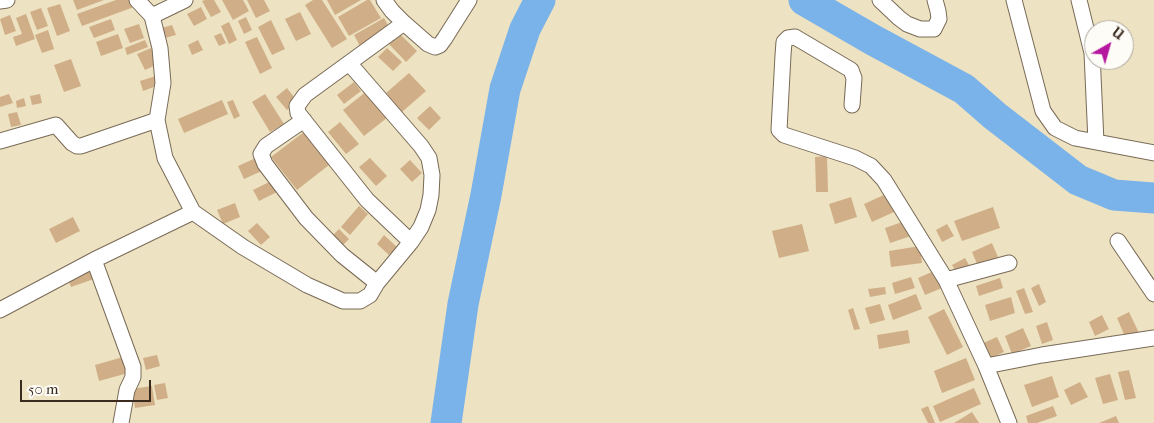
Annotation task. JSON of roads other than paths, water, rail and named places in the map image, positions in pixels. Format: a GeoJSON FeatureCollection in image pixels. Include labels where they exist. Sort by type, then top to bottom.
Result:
{"type":"FeatureCollection","features":[{"type":"Feature","properties":{"kind":"street"},"geometry":{"type":"LineString","coordinates":[[0,1],[6,0]]}},
{"type":"Feature","properties":{"kind":"street"},"geometry":{"type":"LineString","coordinates":[[136,0],[152,16],[160,48],[163,83],[157,120],[165,158],[193,212],[243,247],[307,285],[343,301],[360,300],[370,295],[377,282],[421,228],[430,202],[432,175],[429,158],[421,146],[349,63]]}},
{"type":"Feature","properties":{"kind":"street"},"geometry":{"type":"LineString","coordinates":[[152,16],[186,0]]}},
{"type":"Feature","properties":{"kind":"street"},"geometry":{"type":"LineString","coordinates":[[384,0],[404,23],[428,44],[435,47],[440,45],[469,0]]}},
{"type":"Feature","properties":{"kind":"street"},"geometry":{"type":"LineString","coordinates":[[880,0],[898,18],[920,29],[934,29],[939,19],[935,0]]}},
{"type":"Feature","properties":{"kind":"street"},"geometry":{"type":"LineString","coordinates":[[1014,0],[1043,112],[1055,128],[1075,138],[1154,153]]}},
{"type":"Feature","properties":{"kind":"street"},"geometry":{"type":"LineString","coordinates":[[1079,0],[1092,53],[1096,142]]}},
{"type":"Feature","properties":{"kind":"street"},"geometry":{"type":"LineString","coordinates":[[404,23],[301,100],[297,106],[298,113],[367,200],[411,242]]}},
{"type":"Feature","properties":{"kind":"street"},"geometry":{"type":"LineString","coordinates":[[852,105],[854,78],[851,70],[795,37],[788,38],[784,42],[779,130],[784,135],[855,158],[871,166],[884,180],[946,280],[986,366],[1003,421]]}},
{"type":"Feature","properties":{"kind":"street"},"geometry":{"type":"LineString","coordinates":[[0,141],[56,125],[77,146],[157,120]]}},
{"type":"Feature","properties":{"kind":"street"},"geometry":{"type":"LineString","coordinates":[[304,120],[266,146],[261,154],[265,164],[306,218],[342,256],[377,282]]}},
{"type":"Feature","properties":{"kind":"street"},"geometry":{"type":"LineString","coordinates":[[0,310],[94,260],[193,212]]}},
{"type":"Feature","properties":{"kind":"street"},"geometry":{"type":"LineString","coordinates":[[1118,241],[1154,294]]}},
{"type":"Feature","properties":{"kind":"street"},"geometry":{"type":"LineString","coordinates":[[94,260],[132,367],[133,377],[127,390],[122,423]]}},
{"type":"Feature","properties":{"kind":"street"},"geometry":{"type":"LineString","coordinates":[[946,280],[1009,263]]}},
{"type":"Feature","properties":{"kind":"street"},"geometry":{"type":"LineString","coordinates":[[986,366],[1042,355],[1154,338]]}},
{"type":"Feature","properties":{"kind":"waterway"},"geometry":{"type":"LineString","coordinates":[[446,423],[463,304],[486,195],[505,89],[525,29],[540,0]]}},
{"type":"Feature","properties":{"kind":"waterway"},"geometry":{"type":"LineString","coordinates":[[804,0],[964,89],[995,116],[1078,180],[1114,195],[1154,198]]}}]}
